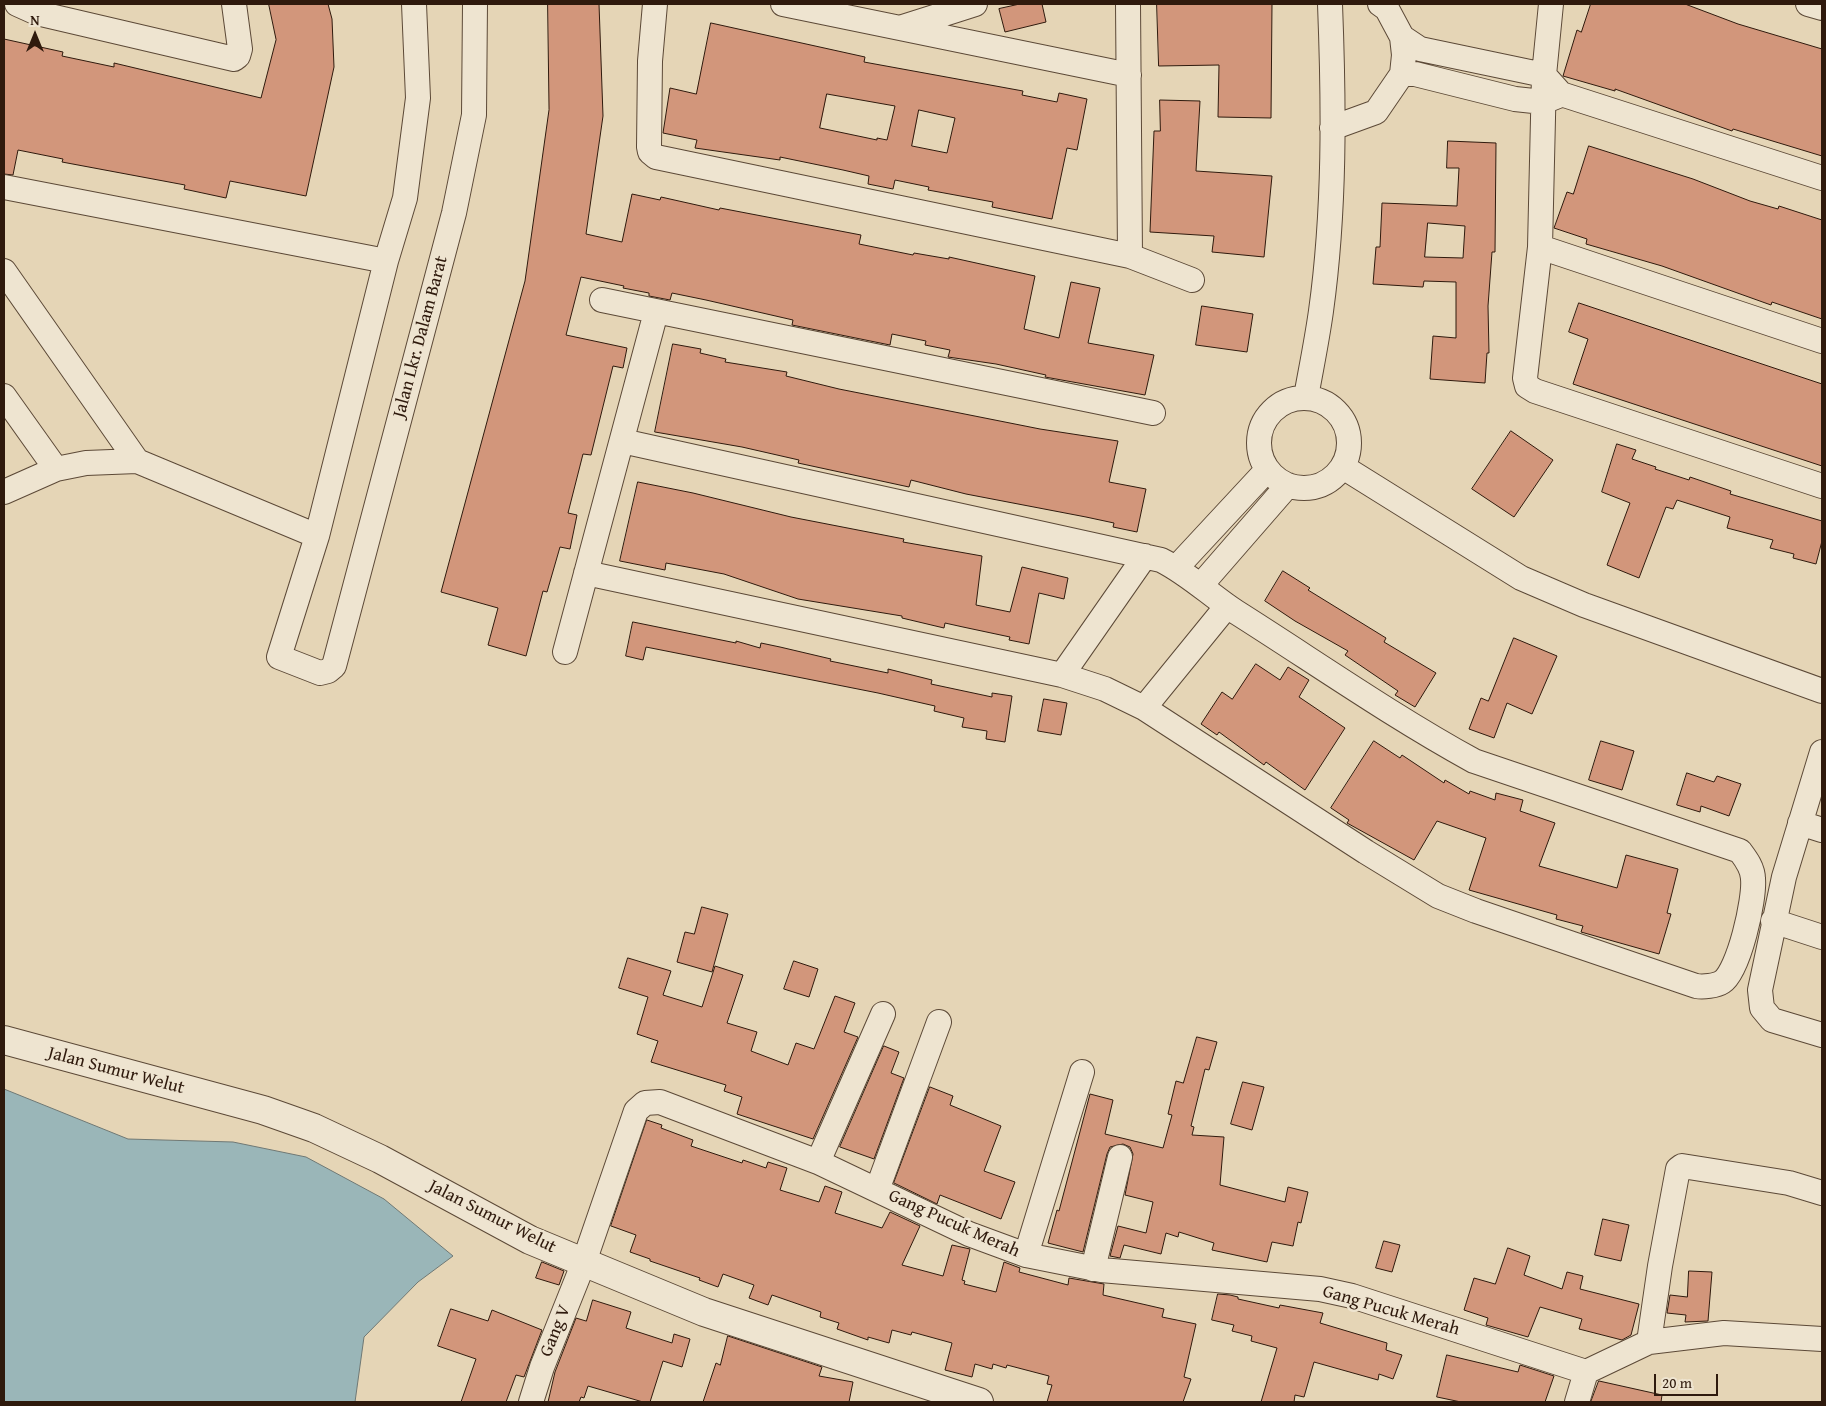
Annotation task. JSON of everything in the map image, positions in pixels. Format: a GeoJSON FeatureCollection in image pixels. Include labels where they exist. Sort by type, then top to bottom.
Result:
{"type":"FeatureCollection","features":[{"type":"Feature","properties":{"kind":"street"},"geometry":{"type":"LineString","coordinates":[[18,4],[36,13],[234,59],[238,56],[240,49],[234,4]]}},
{"type":"Feature","properties":{"kind":"street"},"geometry":{"type":"LineString","coordinates":[[4,492],[56,469],[86,463],[138,461],[317,536],[386,261],[405,198],[418,98],[414,4]]}},
{"type":"Feature","properties":{"kind":"street","name":"Jalan Lkr. Dalam Barat"},"geometry":{"type":"LineString","coordinates":[[317,536],[280,659],[320,673],[328,671],[334,666],[454,213],[474,115],[475,4]]}},
{"type":"Feature","properties":{"kind":"street"},"geometry":{"type":"LineString","coordinates":[[655,4],[650,61],[649,147],[650,152],[656,157],[1130,256],[1192,280]]}},
{"type":"Feature","properties":{"kind":"street"},"geometry":{"type":"LineString","coordinates":[[783,4],[1129,75]]}},
{"type":"Feature","properties":{"kind":"street"},"geometry":{"type":"LineString","coordinates":[[1128,4],[1130,256]]}},
{"type":"Feature","properties":{"kind":"street"},"geometry":{"type":"LineString","coordinates":[[1306,397],[1321,310],[1330,191],[1332,128],[1330,4]]}},
{"type":"Feature","properties":{"kind":"street"},"geometry":{"type":"LineString","coordinates":[[1332,128],[1376,112],[1402,74],[1404,55],[1402,37],[1387,9],[1380,4]]}},
{"type":"Feature","properties":{"kind":"street"},"geometry":{"type":"LineString","coordinates":[[1551,4],[1544,75],[1552,98],[1540,247],[1525,378],[1527,386],[1535,391],[1822,486]]}},
{"type":"Feature","properties":{"kind":"street"},"geometry":{"type":"LineString","coordinates":[[1808,4],[1822,8]]}},
{"type":"Feature","properties":{"kind":"street"},"geometry":{"type":"LineString","coordinates":[[901,28],[934,10],[964,5]]}},
{"type":"Feature","properties":{"kind":"street"},"geometry":{"type":"LineString","coordinates":[[1402,37],[1420,49],[1544,75]]}},
{"type":"Feature","properties":{"kind":"street"},"geometry":{"type":"LineString","coordinates":[[1402,74],[1415,74],[1515,99],[1552,98],[1822,178]]}},
{"type":"Feature","properties":{"kind":"street"},"geometry":{"type":"LineString","coordinates":[[4,188],[386,261]]}},
{"type":"Feature","properties":{"kind":"street"},"geometry":{"type":"LineString","coordinates":[[1540,247],[1822,341]]}},
{"type":"Feature","properties":{"kind":"street"},"geometry":{"type":"LineString","coordinates":[[4,271],[138,461]]}},
{"type":"Feature","properties":{"kind":"street"},"geometry":{"type":"LineString","coordinates":[[602,300],[1153,413]]}},
{"type":"Feature","properties":{"kind":"street"},"geometry":{"type":"LineString","coordinates":[[565,652],[656,312]]}},
{"type":"Feature","properties":{"kind":"street"},"geometry":{"type":"LineString","coordinates":[[4,396],[56,469]]}},
{"type":"Feature","properties":{"kind":"street"},"geometry":{"type":"LineString","coordinates":[[1306,397],[1324,402],[1339,414],[1348,431],[1349,450],[1343,467],[1332,479],[1318,486],[1303,488],[1288,485],[1267,470],[1259,454],[1258,437],[1264,421],[1274,408],[1290,399],[1306,397]]}},
{"type":"Feature","properties":{"kind":"street"},"geometry":{"type":"LineString","coordinates":[[586,573],[1062,675],[1105,689],[1144,708],[1366,852],[1438,896],[1476,911],[1696,986],[1707,986],[1723,982],[1732,969],[1750,916],[1754,879],[1752,870],[1740,851],[1474,761],[1435,739],[1228,606],[1176,568],[1145,556],[622,441]]}},
{"type":"Feature","properties":{"kind":"street"},"geometry":{"type":"LineString","coordinates":[[1343,467],[1522,578],[1584,605],[1822,691]]}},
{"type":"Feature","properties":{"kind":"street"},"geometry":{"type":"LineString","coordinates":[[1176,568],[1267,470]]}},
{"type":"Feature","properties":{"kind":"street"},"geometry":{"type":"LineString","coordinates":[[1201,585],[1288,485]]}},
{"type":"Feature","properties":{"kind":"street"},"geometry":{"type":"LineString","coordinates":[[1062,675],[1145,556]]}},
{"type":"Feature","properties":{"kind":"street"},"geometry":{"type":"LineString","coordinates":[[1144,708],[1228,606]]}},
{"type":"Feature","properties":{"kind":"street"},"geometry":{"type":"LineString","coordinates":[[1822,752],[1811,827],[1773,921],[1760,990],[1762,1008],[1772,1020],[1822,1035]]}},
{"type":"Feature","properties":{"kind":"street"},"geometry":{"type":"LineString","coordinates":[[1773,921],[1822,937]]}},
{"type":"Feature","properties":{"kind":"street"},"geometry":{"type":"LineString","coordinates":[[818,1162],[884,1014]]}},
{"type":"Feature","properties":{"kind":"street"},"geometry":{"type":"LineString","coordinates":[[877,1190],[940,1022]]}},
{"type":"Feature","properties":{"kind":"street","name":"Jalan Sumur Welut"},"geometry":{"type":"LineString","coordinates":[[4,1040],[263,1110],[314,1128],[380,1159],[530,1240],[704,1312],[979,1402]]}},
{"type":"Feature","properties":{"kind":"street"},"geometry":{"type":"LineString","coordinates":[[1026,1255],[1082,1072]]}},
{"type":"Feature","properties":{"kind":"street","name":"Gang Pucuk Merah"},"geometry":{"type":"LineString","coordinates":[[584,1262],[636,1111],[646,1103],[660,1102],[818,1162],[969,1234],[1026,1255],[1093,1269],[1320,1289],[1352,1296],[1586,1372]]}},
{"type":"Feature","properties":{"kind":"street"},"geometry":{"type":"LineString","coordinates":[[1093,1269],[1120,1157]]}},
{"type":"Feature","properties":{"kind":"street"},"geometry":{"type":"LineString","coordinates":[[1649,1342],[1660,1266],[1678,1169],[1682,1166],[1789,1183],[1822,1193]]}},
{"type":"Feature","properties":{"kind":"street","name":"Gang V"},"geometry":{"type":"LineString","coordinates":[[531,1402],[542,1367],[584,1262]]}},
{"type":"Feature","properties":{"kind":"street"},"geometry":{"type":"LineString","coordinates":[[1577,1402],[1586,1372],[1649,1342],[1724,1332],[1822,1339]]}},
{"type":"Feature","properties":{"kind":"water"},"geometry":{"type":"Polygon","coordinates":[[[4,1089],[128,1139],[233,1142],[306,1157],[384,1199],[453,1256],[418,1282],[364,1337],[355,1402],[4,1402],[4,1089]]]}},
{"type":"Feature","properties":{"kind":"building"},"geometry":{"type":"Polygon","coordinates":[[[269,4],[328,4],[332,19],[334,67],[306,196],[230,181],[226,198],[184,189],[185,185],[62,162],[63,159],[18,150],[13,175],[4,174],[4,39],[63,52],[62,56],[114,67],[114,63],[261,98],[276,40],[269,4]]]}},
{"type":"Feature","properties":{"kind":"building"},"geometry":{"type":"Polygon","coordinates":[[[548,4],[599,4],[603,116],[586,234],[622,242],[632,194],[660,200],[661,197],[719,210],[720,208],[861,235],[859,244],[913,255],[914,253],[949,259],[949,257],[1035,276],[1024,329],[1059,338],[1071,282],[1100,288],[1088,343],[1154,355],[1145,395],[1045,377],[1046,375],[996,364],[948,357],[950,350],[925,345],[926,341],[892,334],[890,345],[792,325],[793,320],[706,300],[672,293],[670,300],[649,296],[649,293],[623,288],[624,286],[581,277],[566,335],[627,348],[623,368],[613,366],[591,455],[583,454],[568,513],[577,515],[570,549],[560,547],[547,592],[543,591],[526,656],[488,645],[498,608],[441,592],[525,281],[549,110],[548,4]]]}},
{"type":"Feature","properties":{"kind":"building"},"geometry":{"type":"Polygon","coordinates":[[[1020,4],[1042,4],[1046,22],[1005,32],[999,9],[1020,4]]]}},
{"type":"Feature","properties":{"kind":"building"},"geometry":{"type":"Polygon","coordinates":[[[1157,4],[1272,4],[1271,118],[1218,117],[1219,65],[1159,66],[1157,4]]]}},
{"type":"Feature","properties":{"kind":"building"},"geometry":{"type":"Polygon","coordinates":[[[1591,4],[1685,4],[1738,24],[1822,49],[1822,156],[1733,129],[1732,131],[1615,89],[1615,91],[1563,76],[1577,30],[1581,32],[1591,4]]]}},
{"type":"Feature","properties":{"kind":"building"},"geometry":{"type":"Polygon","coordinates":[[[711,23],[865,57],[864,62],[1023,91],[1022,95],[1057,102],[1059,93],[1087,99],[1077,150],[1067,148],[1052,219],[992,207],[993,202],[928,190],[929,187],[895,180],[893,189],[868,184],[869,176],[780,157],[780,160],[695,148],[697,140],[663,133],[670,88],[696,94],[711,23]],[[827,94],[820,128],[877,140],[877,138],[887,140],[895,106],[827,94]],[[919,110],[912,146],[947,153],[955,118],[919,110]]]}},
{"type":"Feature","properties":{"kind":"building"},"geometry":{"type":"Polygon","coordinates":[[[1160,100],[1200,101],[1196,171],[1272,176],[1264,257],[1212,252],[1214,236],[1150,232],[1154,131],[1160,131],[1160,100]]]}},
{"type":"Feature","properties":{"kind":"building"},"geometry":{"type":"Polygon","coordinates":[[[1448,141],[1496,143],[1495,252],[1492,252],[1488,306],[1489,353],[1487,353],[1485,383],[1430,379],[1433,336],[1456,338],[1456,282],[1424,281],[1423,287],[1373,284],[1376,247],[1380,247],[1382,203],[1457,206],[1459,168],[1447,168],[1448,141]],[[1428,223],[1425,257],[1463,258],[1465,226],[1428,223]]]}},
{"type":"Feature","properties":{"kind":"building"},"geometry":{"type":"Polygon","coordinates":[[[1589,146],[1693,179],[1750,201],[1778,209],[1779,206],[1822,220],[1822,319],[1772,302],[1771,305],[1662,266],[1586,244],[1587,239],[1554,228],[1567,192],[1573,194],[1589,146]]]}},
{"type":"Feature","properties":{"kind":"building"},"geometry":{"type":"Polygon","coordinates":[[[1579,303],[1822,384],[1822,466],[1573,384],[1588,339],[1569,332],[1579,303]]]}},
{"type":"Feature","properties":{"kind":"building"},"geometry":{"type":"Polygon","coordinates":[[[1202,306],[1253,314],[1247,352],[1196,345],[1202,306]]]}},
{"type":"Feature","properties":{"kind":"building"},"geometry":{"type":"Polygon","coordinates":[[[673,344],[701,349],[700,353],[726,359],[725,362],[787,372],[786,376],[839,389],[1040,429],[1118,441],[1109,482],[1146,489],[1137,532],[1113,527],[1114,523],[966,494],[911,480],[909,487],[798,463],[799,460],[742,447],[655,432],[673,344]]]}},
{"type":"Feature","properties":{"kind":"building"},"geometry":{"type":"Polygon","coordinates":[[[1511,431],[1553,460],[1514,517],[1472,489],[1511,431]]]}},
{"type":"Feature","properties":{"kind":"building"},"geometry":{"type":"Polygon","coordinates":[[[1617,444],[1636,450],[1632,459],[1656,467],[1655,469],[1689,480],[1690,477],[1731,491],[1730,494],[1822,521],[1822,541],[1816,564],[1793,558],[1794,554],[1770,548],[1773,540],[1727,528],[1730,517],[1677,500],[1673,509],[1666,507],[1639,578],[1607,565],[1630,503],[1602,492],[1617,444]]]}},
{"type":"Feature","properties":{"kind":"building"},"geometry":{"type":"Polygon","coordinates":[[[638,482],[693,493],[791,517],[904,539],[903,542],[982,556],[976,605],[1010,612],[1022,567],[1068,578],[1064,599],[1039,593],[1029,644],[1009,640],[1010,637],[945,623],[944,628],[902,618],[902,616],[798,599],[724,574],[666,563],[665,570],[620,561],[638,482]]]}},
{"type":"Feature","properties":{"kind":"building"},"geometry":{"type":"Polygon","coordinates":[[[1283,571],[1310,588],[1308,590],[1386,638],[1384,642],[1436,673],[1415,707],[1395,695],[1398,691],[1345,655],[1348,651],[1295,621],[1265,601],[1283,571]]]}},
{"type":"Feature","properties":{"kind":"building"},"geometry":{"type":"Polygon","coordinates":[[[633,622],[736,643],[736,641],[760,648],[761,643],[831,659],[830,661],[888,673],[888,669],[932,680],[931,684],[992,697],[992,693],[1012,696],[1005,742],[986,739],[987,731],[962,727],[964,718],[934,711],[935,706],[878,693],[646,647],[643,660],[626,656],[633,622]]]}},
{"type":"Feature","properties":{"kind":"building"},"geometry":{"type":"Polygon","coordinates":[[[1514,638],[1557,656],[1532,714],[1507,703],[1494,738],[1469,729],[1481,698],[1488,701],[1514,638]]]}},
{"type":"Feature","properties":{"kind":"building"},"geometry":{"type":"Polygon","coordinates":[[[1256,664],[1280,680],[1288,667],[1309,680],[1299,697],[1345,728],[1305,790],[1266,762],[1264,765],[1219,732],[1217,735],[1201,724],[1222,692],[1232,699],[1256,664]]]}},
{"type":"Feature","properties":{"kind":"building"},"geometry":{"type":"Polygon","coordinates":[[[1044,699],[1067,703],[1061,735],[1038,731],[1044,699]]]}},
{"type":"Feature","properties":{"kind":"building"},"geometry":{"type":"Polygon","coordinates":[[[1374,741],[1400,758],[1402,755],[1444,783],[1445,780],[1469,794],[1470,791],[1495,800],[1496,793],[1523,800],[1520,811],[1555,823],[1539,866],[1617,888],[1626,855],[1678,869],[1667,913],[1671,914],[1659,954],[1581,932],[1583,926],[1556,919],[1557,915],[1469,890],[1486,838],[1437,821],[1414,860],[1347,823],[1349,820],[1331,808],[1374,741]]]}},
{"type":"Feature","properties":{"kind":"building"},"geometry":{"type":"Polygon","coordinates":[[[1601,741],[1634,751],[1622,790],[1589,780],[1601,741]]]}},
{"type":"Feature","properties":{"kind":"building"},"geometry":{"type":"Polygon","coordinates":[[[1687,773],[1714,782],[1717,776],[1741,784],[1729,816],[1701,806],[1700,812],[1677,805],[1687,773]]]}},
{"type":"Feature","properties":{"kind":"building"},"geometry":{"type":"Polygon","coordinates":[[[702,907],[728,914],[712,972],[677,962],[685,932],[694,934],[702,907]]]}},
{"type":"Feature","properties":{"kind":"building"},"geometry":{"type":"Polygon","coordinates":[[[628,958],[671,971],[663,995],[702,1007],[715,966],[743,975],[727,1023],[757,1032],[751,1051],[788,1065],[796,1043],[814,1049],[835,996],[855,1003],[844,1032],[858,1037],[813,1139],[737,1114],[742,1097],[724,1091],[726,1085],[651,1062],[658,1041],[637,1034],[648,997],[619,988],[628,958]]]}},
{"type":"Feature","properties":{"kind":"building"},"geometry":{"type":"Polygon","coordinates":[[[794,961],[818,969],[809,997],[784,989],[794,961]]]}},
{"type":"Feature","properties":{"kind":"building"},"geometry":{"type":"Polygon","coordinates":[[[1197,1037],[1217,1042],[1209,1070],[1205,1069],[1191,1126],[1194,1127],[1192,1135],[1224,1137],[1220,1185],[1285,1202],[1288,1187],[1308,1192],[1301,1223],[1298,1222],[1293,1246],[1272,1242],[1267,1262],[1212,1250],[1214,1243],[1179,1232],[1178,1237],[1166,1233],[1161,1254],[1124,1245],[1120,1258],[1110,1256],[1118,1226],[1146,1233],[1153,1202],[1125,1195],[1133,1154],[1130,1147],[1123,1144],[1110,1147],[1107,1154],[1083,1252],[1048,1243],[1057,1210],[1059,1211],[1090,1094],[1113,1100],[1105,1134],[1163,1148],[1172,1115],[1168,1114],[1176,1081],[1183,1083],[1197,1037]]]}},
{"type":"Feature","properties":{"kind":"building"},"geometry":{"type":"Polygon","coordinates":[[[884,1046],[899,1052],[891,1073],[904,1078],[874,1159],[840,1147],[884,1046]]]}},
{"type":"Feature","properties":{"kind":"building"},"geometry":{"type":"Polygon","coordinates":[[[1243,1082],[1264,1087],[1252,1130],[1231,1124],[1243,1082]]]}},
{"type":"Feature","properties":{"kind":"building"},"geometry":{"type":"Polygon","coordinates":[[[930,1087],[953,1096],[950,1105],[1001,1126],[984,1171],[1015,1182],[1001,1219],[940,1195],[937,1204],[894,1183],[930,1087]]]}},
{"type":"Feature","properties":{"kind":"building"},"geometry":{"type":"Polygon","coordinates":[[[647,1120],[662,1125],[661,1128],[693,1140],[691,1146],[742,1163],[743,1160],[766,1168],[768,1162],[787,1168],[780,1190],[819,1202],[825,1186],[842,1192],[835,1213],[882,1228],[890,1212],[920,1226],[902,1265],[943,1276],[952,1245],[970,1249],[962,1280],[965,1281],[964,1284],[996,1292],[1004,1262],[1020,1268],[1019,1272],[1068,1285],[1069,1278],[1104,1284],[1103,1295],[1164,1309],[1162,1317],[1196,1324],[1184,1377],[1191,1379],[1183,1402],[1047,1402],[1052,1385],[1047,1384],[1049,1376],[1007,1365],[1006,1368],[993,1364],[992,1369],[975,1364],[972,1377],[945,1370],[952,1343],[912,1332],[911,1335],[892,1330],[889,1343],[868,1337],[868,1340],[837,1329],[839,1323],[820,1317],[821,1312],[772,1295],[768,1305],[749,1298],[754,1285],[723,1274],[718,1287],[699,1280],[700,1278],[630,1252],[636,1235],[611,1226],[647,1120]]]}},
{"type":"Feature","properties":{"kind":"building"},"geometry":{"type":"Polygon","coordinates":[[[1603,1219],[1629,1225],[1621,1261],[1595,1255],[1603,1219]]]}},
{"type":"Feature","properties":{"kind":"building"},"geometry":{"type":"Polygon","coordinates":[[[1384,1241],[1400,1245],[1392,1272],[1376,1268],[1384,1241]]]}},
{"type":"Feature","properties":{"kind":"building"},"geometry":{"type":"Polygon","coordinates":[[[1508,1248],[1530,1256],[1524,1275],[1562,1289],[1567,1272],[1583,1276],[1580,1289],[1639,1304],[1631,1335],[1622,1340],[1579,1329],[1582,1319],[1540,1307],[1528,1337],[1486,1325],[1488,1318],[1464,1310],[1474,1278],[1495,1284],[1508,1248]]]}},
{"type":"Feature","properties":{"kind":"building"},"geometry":{"type":"Polygon","coordinates":[[[542,1262],[564,1271],[559,1285],[536,1278],[542,1262]]]}},
{"type":"Feature","properties":{"kind":"building"},"geometry":{"type":"Polygon","coordinates":[[[1689,1271],[1712,1272],[1708,1321],[1685,1322],[1686,1315],[1667,1313],[1670,1295],[1687,1297],[1689,1271]]]}},
{"type":"Feature","properties":{"kind":"building"},"geometry":{"type":"Polygon","coordinates":[[[1218,1294],[1230,1295],[1238,1297],[1238,1299],[1279,1308],[1280,1305],[1323,1313],[1320,1323],[1387,1343],[1386,1350],[1402,1355],[1393,1379],[1379,1374],[1378,1380],[1314,1362],[1304,1397],[1295,1395],[1294,1402],[1261,1402],[1277,1348],[1251,1341],[1252,1336],[1232,1331],[1234,1325],[1212,1320],[1218,1294]]]}},
{"type":"Feature","properties":{"kind":"building"},"geometry":{"type":"Polygon","coordinates":[[[593,1300],[631,1312],[626,1328],[672,1343],[674,1334],[690,1339],[682,1367],[663,1361],[650,1402],[643,1402],[588,1386],[584,1398],[581,1397],[579,1402],[548,1402],[555,1372],[576,1318],[586,1321],[593,1300]]]}},
{"type":"Feature","properties":{"kind":"building"},"geometry":{"type":"Polygon","coordinates":[[[451,1309],[488,1321],[492,1310],[542,1330],[524,1377],[516,1375],[506,1402],[461,1402],[476,1359],[438,1346],[451,1309]]]}},
{"type":"Feature","properties":{"kind":"building"},"geometry":{"type":"Polygon","coordinates":[[[728,1336],[822,1367],[819,1376],[853,1382],[849,1402],[703,1402],[716,1363],[720,1365],[728,1336]]]}},
{"type":"Feature","properties":{"kind":"building"},"geometry":{"type":"Polygon","coordinates":[[[1447,1355],[1518,1372],[1520,1365],[1554,1376],[1545,1402],[1461,1402],[1437,1397],[1447,1355]]]}},
{"type":"Feature","properties":{"kind":"building"},"geometry":{"type":"Polygon","coordinates":[[[1599,1381],[1662,1395],[1661,1402],[1591,1402],[1599,1381]]]}}]}
